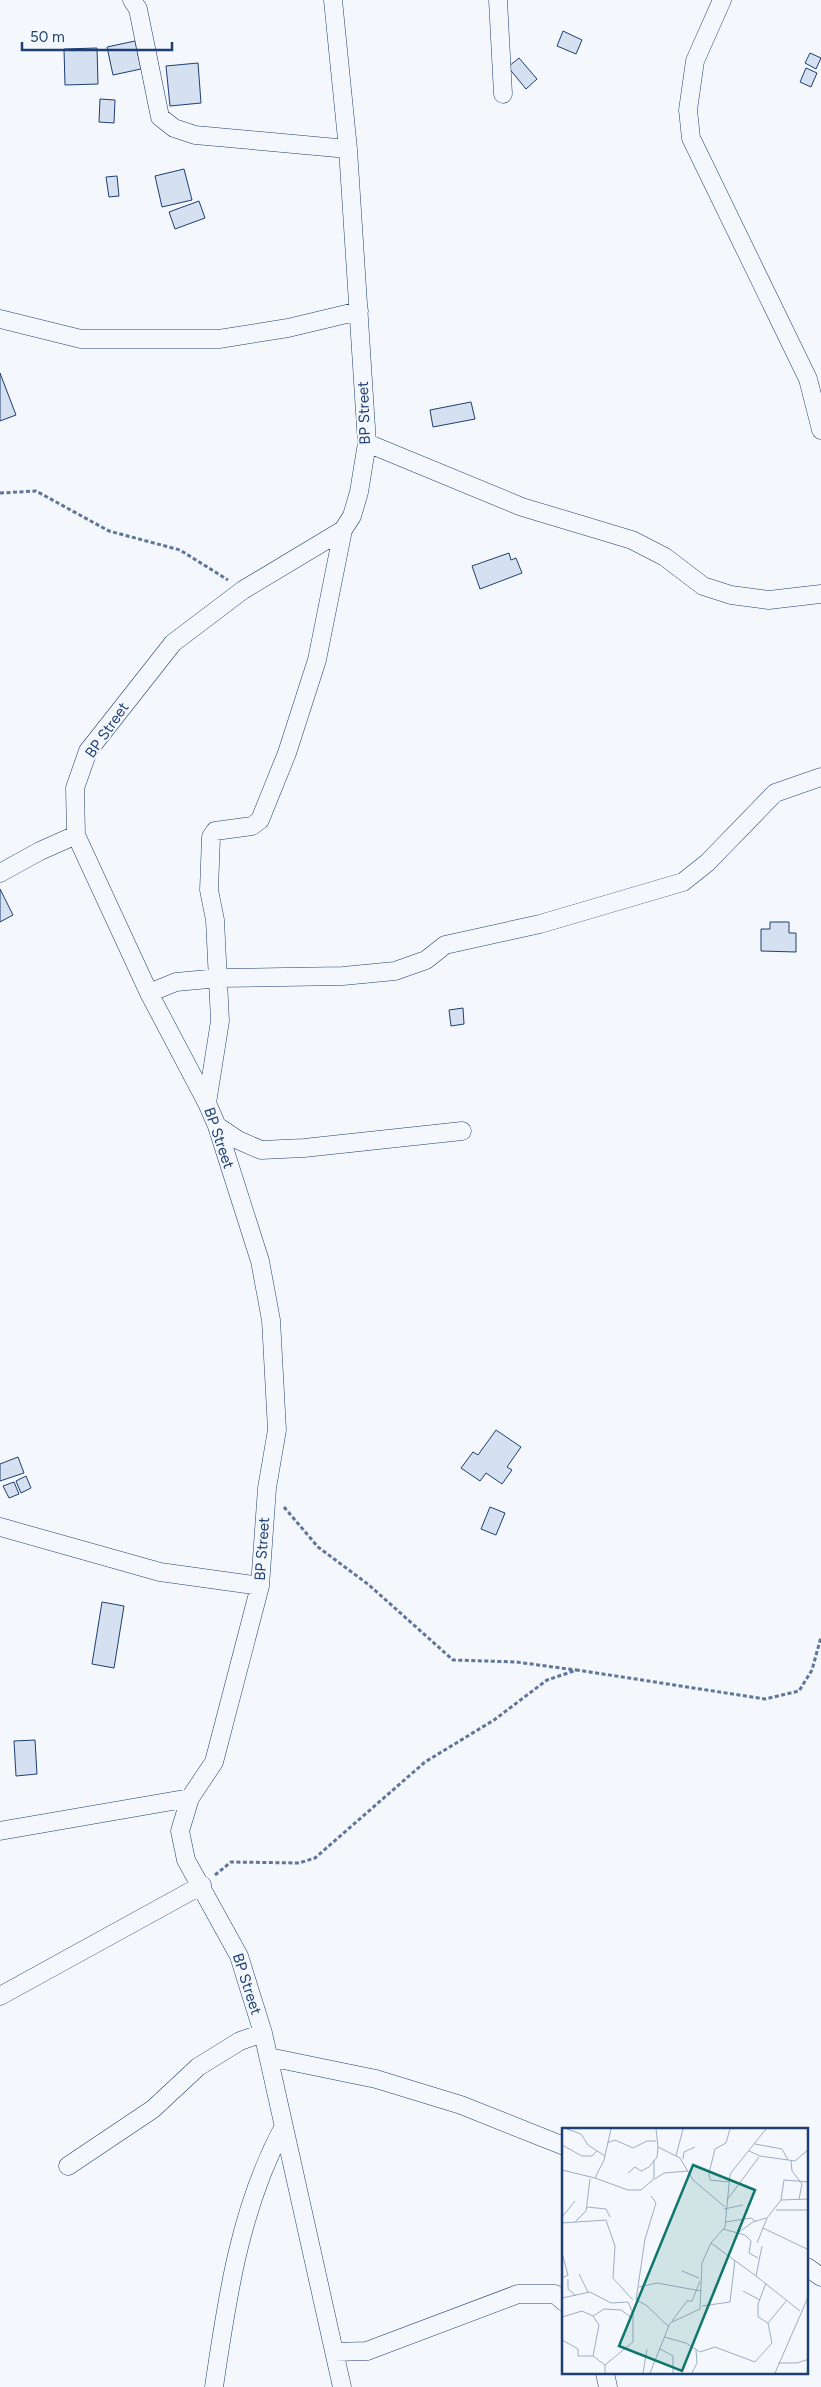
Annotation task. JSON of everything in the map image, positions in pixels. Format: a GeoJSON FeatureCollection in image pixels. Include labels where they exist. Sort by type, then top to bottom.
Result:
{"type":"FeatureCollection","features":[{"type":"Feature","properties":{"kind":"street"},"geometry":{"type":"LineString","coordinates":[[132,0],[138,9],[160,117],[174,128],[195,135],[348,148]]}},
{"type":"Feature","properties":{"kind":"street","name":"BP Street"},"geometry":{"type":"LineString","coordinates":[[333,0],[348,148],[367,443],[359,492],[352,516],[343,530],[243,590],[173,643],[88,751],[75,788],[76,835],[149,992],[207,1103],[216,1126],[260,1261],[271,1320],[277,1430],[267,1488],[260,1586],[214,1762],[190,1798],[180,1831],[186,1860],[202,1885],[239,1956],[263,2033],[342,2387]]}},
{"type":"Feature","properties":{"kind":"street"},"geometry":{"type":"LineString","coordinates":[[498,0],[503,94]]}},
{"type":"Feature","properties":{"kind":"street"},"geometry":{"type":"LineString","coordinates":[[722,0],[695,61],[688,110],[692,138],[815,380],[821,430]]}},
{"type":"Feature","properties":{"kind":"street"},"geometry":{"type":"LineString","coordinates":[[0,319],[81,339],[219,339],[288,328],[358,311]]}},
{"type":"Feature","properties":{"kind":"street"},"geometry":{"type":"LineString","coordinates":[[367,443],[522,507],[632,540],[665,557],[703,586],[731,595],[769,600],[821,594]]}},
{"type":"Feature","properties":{"kind":"street"},"geometry":{"type":"LineString","coordinates":[[207,1103],[220,1021],[215,920],[210,890],[211,837],[215,831],[252,826],[260,820],[287,753],[316,660],[343,530]]}},
{"type":"Feature","properties":{"kind":"street"},"geometry":{"type":"LineString","coordinates":[[149,992],[176,982],[219,978],[343,976],[395,970],[426,960],[445,945],[460,940],[540,924],[683,882],[708,863],[775,793],[821,777]]}},
{"type":"Feature","properties":{"kind":"street"},"geometry":{"type":"LineString","coordinates":[[0,873],[40,851],[76,835]]}},
{"type":"Feature","properties":{"kind":"street"},"geometry":{"type":"LineString","coordinates":[[216,1126],[238,1140],[262,1150],[304,1148],[462,1130]]}},
{"type":"Feature","properties":{"kind":"street"},"geometry":{"type":"LineString","coordinates":[[0,1527],[160,1572],[260,1586]]}},
{"type":"Feature","properties":{"kind":"street"},"geometry":{"type":"LineString","coordinates":[[0,1831],[190,1798]]}},
{"type":"Feature","properties":{"kind":"street"},"geometry":{"type":"LineString","coordinates":[[0,1996],[202,1885]]}},
{"type":"Feature","properties":{"kind":"street"},"geometry":{"type":"LineString","coordinates":[[68,2166],[153,2109],[198,2067],[240,2041],[263,2033]]}},
{"type":"Feature","properties":{"kind":"street"},"geometry":{"type":"LineString","coordinates":[[269,2057],[376,2079],[461,2105],[562,2145]]}},
{"type":"Feature","properties":{"kind":"street"},"geometry":{"type":"LineString","coordinates":[[214,2387],[229,2288],[250,2206],[267,2157],[283,2128]]}},
{"type":"Feature","properties":{"kind":"street"},"geometry":{"type":"LineString","coordinates":[[808,2268],[821,2277]]}},
{"type":"Feature","properties":{"kind":"street"},"geometry":{"type":"LineString","coordinates":[[335,2352],[367,2352],[518,2294],[555,2294],[562,2300]]}},
{"type":"Feature","properties":{"kind":"street"},"geometry":{"type":"LineString","coordinates":[[605,2374],[608,2387]]}},
{"type":"Feature","properties":{"kind":"path"},"geometry":{"type":"LineString","coordinates":[[0,493],[36,491],[109,531],[180,550],[243,590]]}},
{"type":"Feature","properties":{"kind":"path"},"geometry":{"type":"LineString","coordinates":[[267,1488],[318,1546],[369,1585],[453,1660],[516,1662],[765,1699],[799,1691],[812,1670],[821,1637]]}},
{"type":"Feature","properties":{"kind":"path"},"geometry":{"type":"LineString","coordinates":[[202,1885],[231,1862],[299,1863],[315,1858],[425,1762],[494,1720],[548,1680],[577,1670]]}},
{"type":"Feature","properties":{"kind":"building"},"geometry":{"type":"Polygon","coordinates":[[[563,31],[582,40],[576,54],[557,46],[563,31]]]}},
{"type":"Feature","properties":{"kind":"building"},"geometry":{"type":"Polygon","coordinates":[[[135,41],[141,69],[113,75],[107,47],[135,41]]]}},
{"type":"Feature","properties":{"kind":"building"},"geometry":{"type":"Polygon","coordinates":[[[97,48],[98,84],[65,85],[64,49],[97,48]]]}},
{"type":"Feature","properties":{"kind":"building"},"geometry":{"type":"Polygon","coordinates":[[[810,53],[821,58],[816,69],[805,63],[810,53]]]}},
{"type":"Feature","properties":{"kind":"building"},"geometry":{"type":"Polygon","coordinates":[[[519,58],[537,79],[526,89],[508,67],[519,58]]]}},
{"type":"Feature","properties":{"kind":"building"},"geometry":{"type":"Polygon","coordinates":[[[198,63],[201,103],[170,106],[166,66],[198,63]]]}},
{"type":"Feature","properties":{"kind":"building"},"geometry":{"type":"Polygon","coordinates":[[[806,68],[817,73],[811,87],[800,82],[806,68]]]}},
{"type":"Feature","properties":{"kind":"building"},"geometry":{"type":"Polygon","coordinates":[[[100,99],[115,100],[114,123],[99,122],[100,99]]]}},
{"type":"Feature","properties":{"kind":"building"},"geometry":{"type":"Polygon","coordinates":[[[184,169],[192,200],[162,207],[155,176],[184,169]]]}},
{"type":"Feature","properties":{"kind":"building"},"geometry":{"type":"Polygon","coordinates":[[[117,176],[119,196],[109,197],[106,177],[117,176]]]}},
{"type":"Feature","properties":{"kind":"building"},"geometry":{"type":"Polygon","coordinates":[[[199,201],[205,218],[175,229],[169,212],[199,201]]]}},
{"type":"Feature","properties":{"kind":"building"},"geometry":{"type":"Polygon","coordinates":[[[0,373],[16,415],[0,421],[0,373]]]}},
{"type":"Feature","properties":{"kind":"building"},"geometry":{"type":"Polygon","coordinates":[[[471,402],[475,419],[433,427],[430,410],[471,402]]]}},
{"type":"Feature","properties":{"kind":"building"},"geometry":{"type":"Polygon","coordinates":[[[509,553],[511,560],[516,558],[522,573],[480,589],[472,566],[509,553]]]}},
{"type":"Feature","properties":{"kind":"building"},"geometry":{"type":"Polygon","coordinates":[[[0,889],[13,915],[0,922],[0,889]]]}},
{"type":"Feature","properties":{"kind":"building"},"geometry":{"type":"Polygon","coordinates":[[[770,922],[789,922],[789,933],[796,933],[796,952],[761,951],[761,929],[770,929],[770,922]]]}},
{"type":"Feature","properties":{"kind":"building"},"geometry":{"type":"Polygon","coordinates":[[[463,1008],[464,1024],[451,1026],[449,1010],[463,1008]]]}},
{"type":"Feature","properties":{"kind":"building"},"geometry":{"type":"Polygon","coordinates":[[[496,1430],[521,1447],[507,1467],[512,1470],[502,1484],[486,1473],[480,1481],[461,1468],[473,1452],[478,1455],[496,1430]]]}},
{"type":"Feature","properties":{"kind":"building"},"geometry":{"type":"Polygon","coordinates":[[[18,1457],[24,1473],[0,1481],[0,1464],[18,1457]]]}},
{"type":"Feature","properties":{"kind":"building"},"geometry":{"type":"Polygon","coordinates":[[[26,1476],[31,1488],[21,1493],[16,1481],[26,1476]]]}},
{"type":"Feature","properties":{"kind":"building"},"geometry":{"type":"Polygon","coordinates":[[[14,1482],[19,1494],[9,1498],[3,1486],[14,1482]]]}},
{"type":"Feature","properties":{"kind":"building"},"geometry":{"type":"Polygon","coordinates":[[[490,1507],[505,1513],[496,1535],[481,1529],[490,1507]]]}},
{"type":"Feature","properties":{"kind":"building"},"geometry":{"type":"Polygon","coordinates":[[[102,1602],[124,1606],[114,1668],[92,1664],[102,1602]]]}},
{"type":"Feature","properties":{"kind":"building"},"geometry":{"type":"Polygon","coordinates":[[[35,1740],[37,1774],[16,1776],[14,1741],[35,1740]]]}}]}
